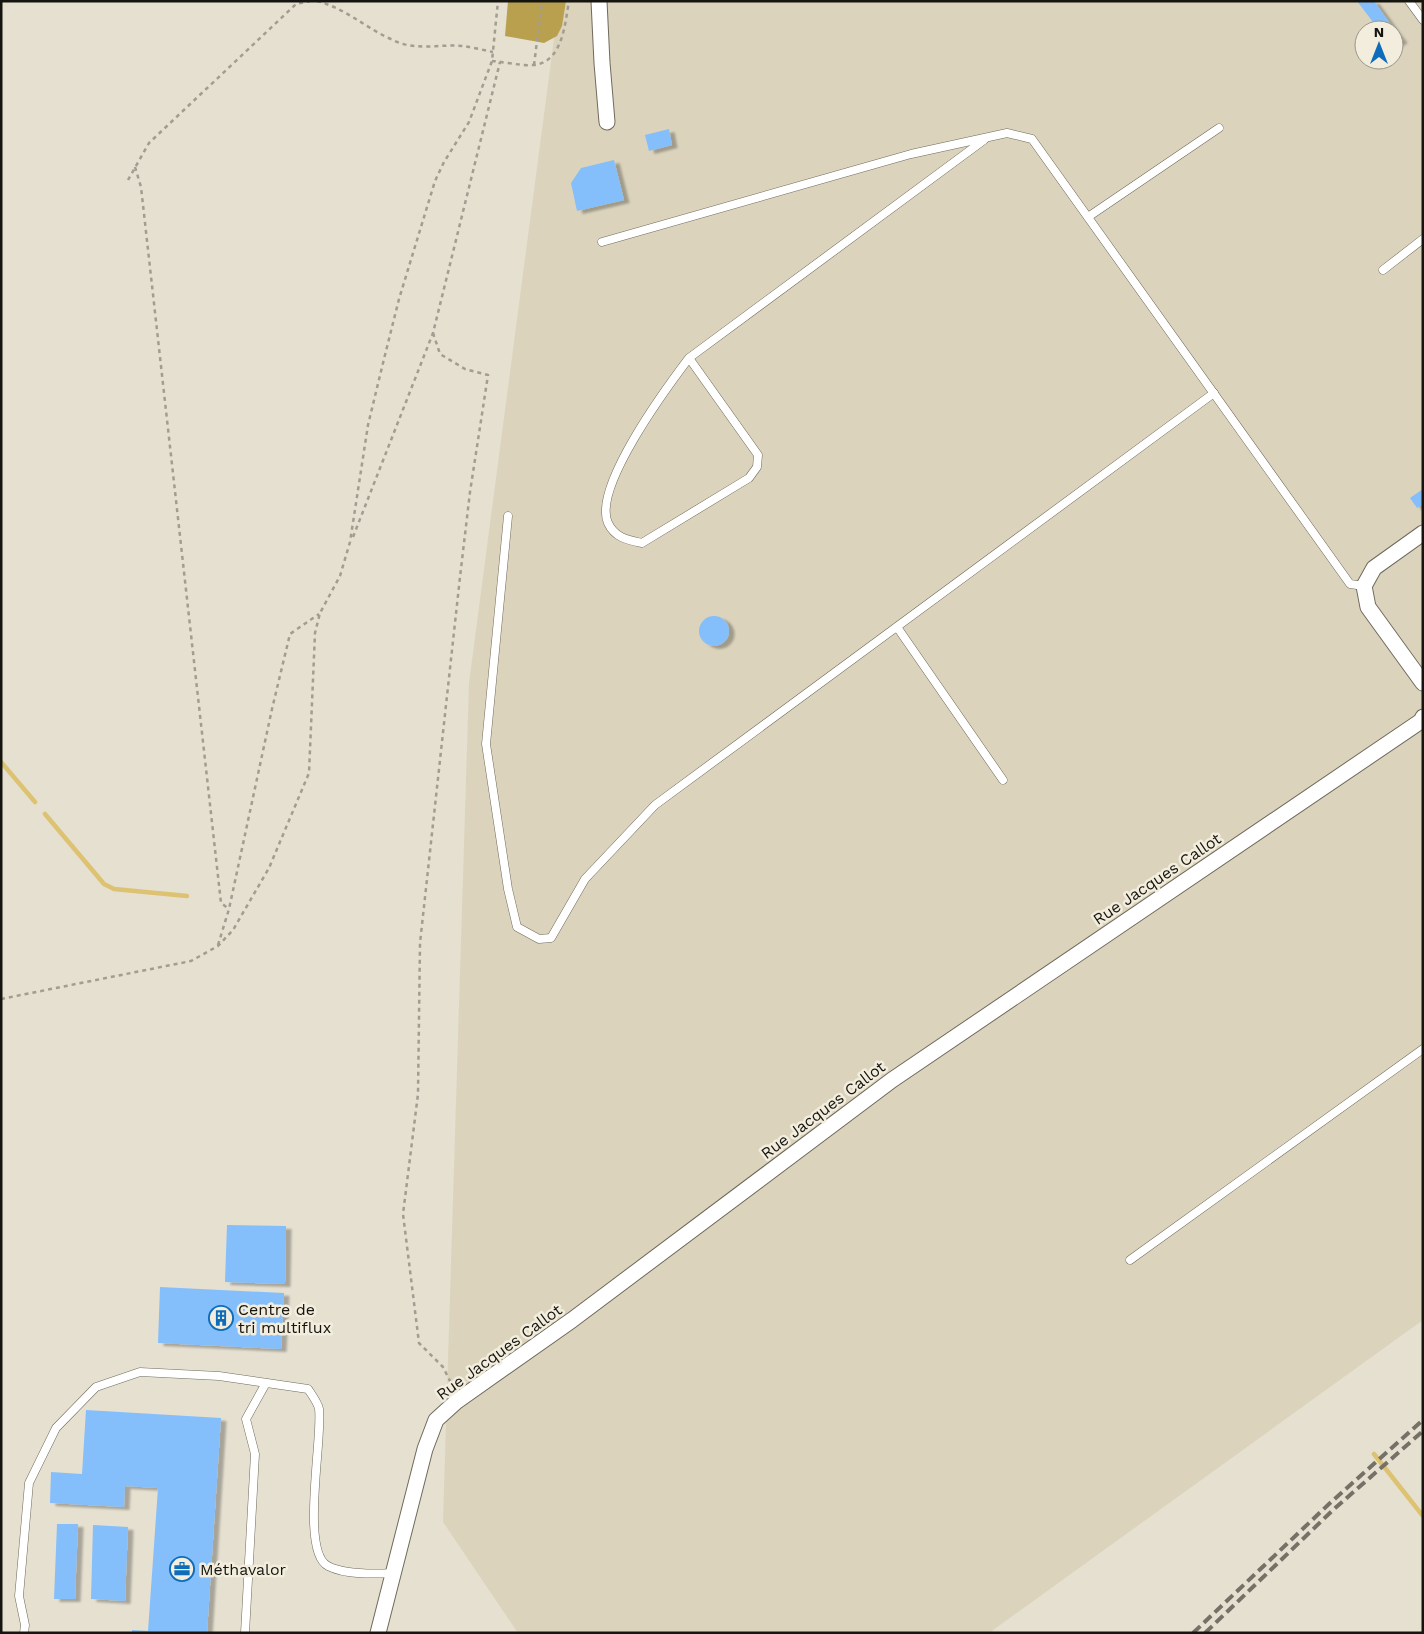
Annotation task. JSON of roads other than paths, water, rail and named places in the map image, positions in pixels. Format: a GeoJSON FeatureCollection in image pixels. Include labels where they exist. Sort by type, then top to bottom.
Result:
{"type":"FeatureCollection","features":[{"type":"Feature","properties":{"kind":"street"},"geometry":{"type":"LineString","coordinates":[[599,1],[606,122]]}},
{"type":"Feature","properties":{"kind":"street"},"geometry":{"type":"LineString","coordinates":[[1423,534],[1374,568],[1364,586],[1368,607],[1423,683]]}},
{"type":"Feature","properties":{"kind":"street","name":"Rue Jacques Callot"},"geometry":{"type":"LineString","coordinates":[[378,1633],[425,1450],[436,1420],[457,1401],[572,1320],[892,1080],[1420,721],[1423,717]]}},
{"type":"Feature","properties":{"kind":"lane"},"geometry":{"type":"LineString","coordinates":[[1409,1],[1423,20]]}},
{"type":"Feature","properties":{"kind":"lane"},"geometry":{"type":"LineString","coordinates":[[1088,217],[1219,128]]}},
{"type":"Feature","properties":{"kind":"lane"},"geometry":{"type":"LineString","coordinates":[[602,242],[911,154],[1007,132],[1032,139],[1350,584],[1364,586]]}},
{"type":"Feature","properties":{"kind":"lane"},"geometry":{"type":"LineString","coordinates":[[689,358],[758,456],[757,467],[749,478],[642,543],[619,537],[608,522],[606,497],[630,445],[663,392],[689,358],[988,137]]}},
{"type":"Feature","properties":{"kind":"lane"},"geometry":{"type":"LineString","coordinates":[[1383,270],[1423,239]]}},
{"type":"Feature","properties":{"kind":"lane"},"geometry":{"type":"LineString","coordinates":[[508,516],[486,744],[508,889],[517,927],[539,939],[551,938],[585,878],[655,805],[1214,393]]}},
{"type":"Feature","properties":{"kind":"lane"},"geometry":{"type":"LineString","coordinates":[[897,627],[1003,780]]}},
{"type":"Feature","properties":{"kind":"lane"},"geometry":{"type":"LineString","coordinates":[[1130,1260],[1423,1049]]}},
{"type":"Feature","properties":{"kind":"lane"},"geometry":{"type":"LineString","coordinates":[[24,1633],[19,1596],[29,1483],[56,1428],[96,1388],[140,1372],[219,1376],[308,1389],[319,1408],[314,1506],[318,1554],[327,1566],[339,1570],[360,1573],[393,1573]]}},
{"type":"Feature","properties":{"kind":"lane"},"geometry":{"type":"LineString","coordinates":[[245,1633],[255,1454],[246,1419],[266,1383]]}},
{"type":"Feature","properties":{"kind":"waterway"},"geometry":{"type":"LineString","coordinates":[[1,762],[35,802]]}},
{"type":"Feature","properties":{"kind":"waterway"},"geometry":{"type":"LineString","coordinates":[[45,814],[104,884],[114,889],[187,896]]}},
{"type":"Feature","properties":{"kind":"waterway"},"geometry":{"type":"LineString","coordinates":[[1374,1454],[1423,1516]]}},
{"type":"Feature","properties":{"kind":"railway"},"geometry":{"type":"LineString","coordinates":[[1193,1633],[1329,1504],[1423,1420]]}},
{"type":"Feature","properties":{"kind":"railway"},"geometry":{"type":"LineString","coordinates":[[1205,1633],[1333,1510],[1423,1431]]}},
{"type":"Feature","properties":{"kind":"place","name":"Centre de tri multiflux"},"geometry":{"type":"Point","coordinates":[221,1318]}},
{"type":"Feature","properties":{"kind":"place","name":"Méthavalor"},"geometry":{"type":"Point","coordinates":[182,1569]}}]}
